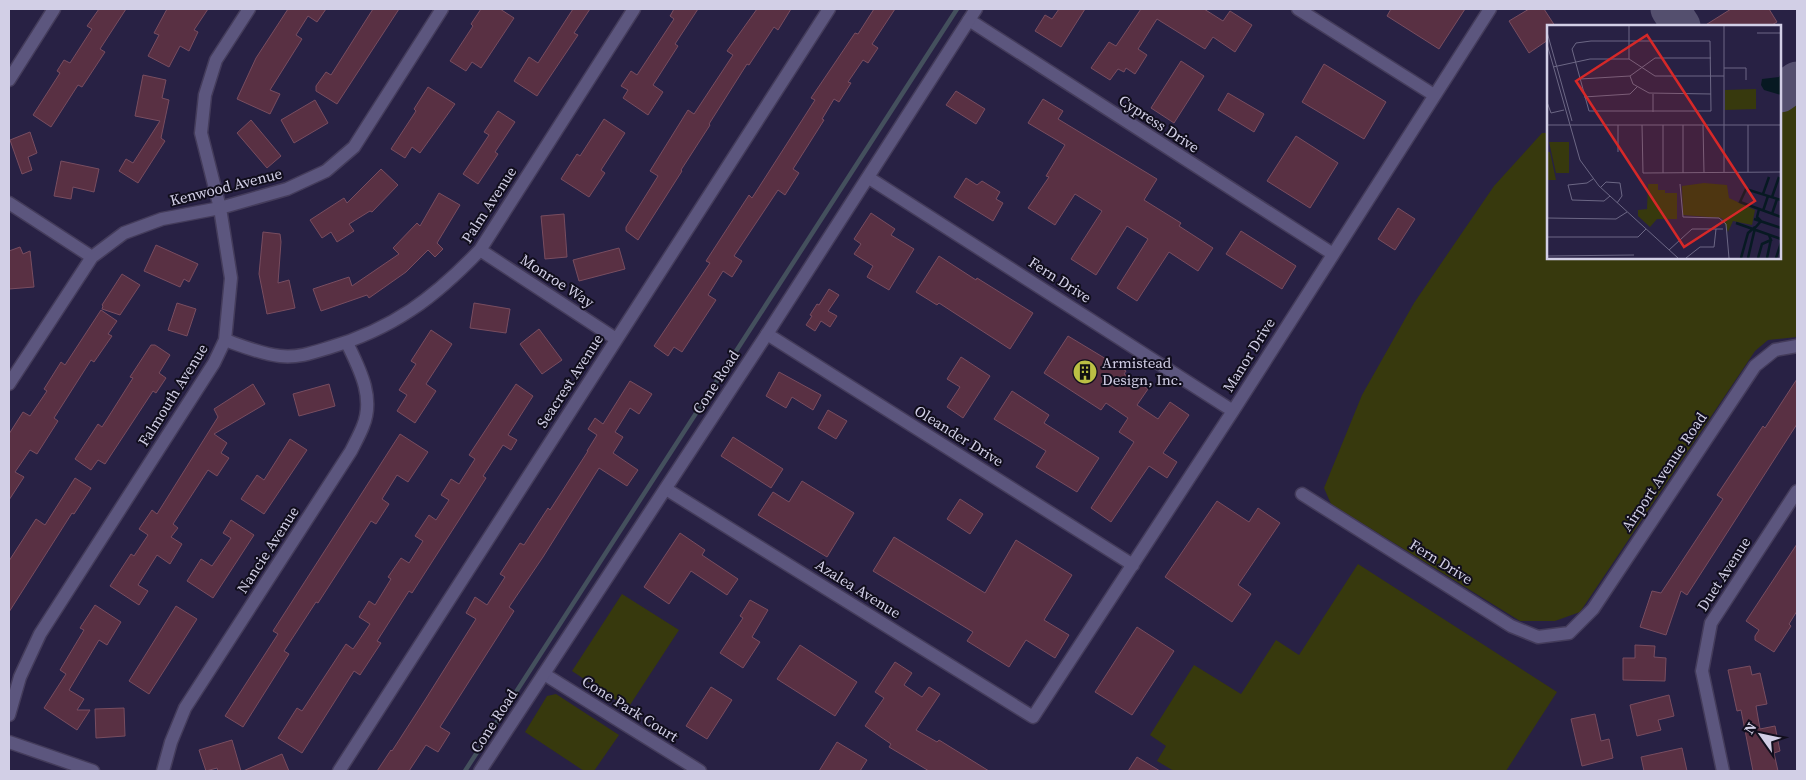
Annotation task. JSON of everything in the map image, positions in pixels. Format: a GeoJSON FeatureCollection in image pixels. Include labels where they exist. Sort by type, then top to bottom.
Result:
{"type":"FeatureCollection","features":[{"type":"Feature","properties":{"kind":"street"},"geometry":{"type":"LineString","coordinates":[[9,80],[54,9]]}},
{"type":"Feature","properties":{"kind":"street","name":"Falmouth Avenue"},"geometry":{"type":"LineString","coordinates":[[9,715],[20,677],[40,634],[214,363],[225,340],[230,278],[220,208],[201,133],[205,95],[216,60],[249,9]]}},
{"type":"Feature","properties":{"kind":"street","name":"Kenwood Avenue"},"geometry":{"type":"LineString","coordinates":[[9,384],[92,256],[124,233],[162,219],[220,208],[287,190],[326,172],[354,147],[442,9]]}},
{"type":"Feature","properties":{"kind":"street","name":"Palm Avenue"},"geometry":{"type":"LineString","coordinates":[[225,340],[280,356],[302,356],[347,343],[389,325],[421,305],[453,278],[480,250],[634,9]]}},
{"type":"Feature","properties":{"kind":"street","name":"Seacrest Avenue"},"geometry":{"type":"LineString","coordinates":[[338,771],[829,9]]}},
{"type":"Feature","properties":{"kind":"street","name":"Cone Road"},"geometry":{"type":"LineString","coordinates":[[480,771],[869,178],[976,9]]}},
{"type":"Feature","properties":{"kind":"street"},"geometry":{"type":"LineString","coordinates":[[1298,9],[1434,95]]}},
{"type":"Feature","properties":{"kind":"street","name":"Manor Drive"},"geometry":{"type":"LineString","coordinates":[[1034,717],[1233,411],[1490,9]]}},
{"type":"Feature","properties":{"kind":"street","name":"Cypress Drive"},"geometry":{"type":"LineString","coordinates":[[968,20],[1332,254]]}},
{"type":"Feature","properties":{"kind":"street","name":"Fern Drive"},"geometry":{"type":"LineString","coordinates":[[869,178],[1233,411]]}},
{"type":"Feature","properties":{"kind":"street"},"geometry":{"type":"LineString","coordinates":[[9,203],[92,256]]}},
{"type":"Feature","properties":{"kind":"street","name":"Monroe Way"},"geometry":{"type":"LineString","coordinates":[[480,250],[616,339]]}},
{"type":"Feature","properties":{"kind":"street","name":"Oleander Drive"},"geometry":{"type":"LineString","coordinates":[[767,334],[1133,565]]}},
{"type":"Feature","properties":{"kind":"street","name":"Nancie Avenue"},"geometry":{"type":"LineString","coordinates":[[163,771],[171,742],[185,708],[351,451],[364,424],[367,398],[364,380],[347,343]]}},
{"type":"Feature","properties":{"kind":"street","name":"Airport Avenue Road"},"geometry":{"type":"LineString","coordinates":[[1569,633],[1593,609],[1755,366],[1775,350],[1797,346]]}},
{"type":"Feature","properties":{"kind":"street","name":"Azalea Avenue"},"geometry":{"type":"LineString","coordinates":[[666,489],[1034,717]]}},
{"type":"Feature","properties":{"kind":"street","name":"Duet Avenue"},"geometry":{"type":"LineString","coordinates":[[1723,771],[1702,671],[1711,624],[1797,491]]}},
{"type":"Feature","properties":{"kind":"street","name":"Fern Drive"},"geometry":{"type":"LineString","coordinates":[[1302,494],[1511,626],[1538,637],[1569,633]]}},
{"type":"Feature","properties":{"kind":"street","name":"Cone Park Court"},"geometry":{"type":"LineString","coordinates":[[544,674],[700,771]]}},
{"type":"Feature","properties":{"kind":"street"},"geometry":{"type":"LineString","coordinates":[[9,742],[93,771]]}},
{"type":"Feature","properties":{"kind":"shaded area"},"geometry":{"type":"Polygon","coordinates":[[[1797,98],[1797,337],[1768,340],[1755,351],[1580,612],[1555,621],[1520,621],[1331,504],[1324,488],[1362,395],[1414,303],[1494,186],[1542,133],[1547,133],[1547,259],[1781,259],[1781,110],[1797,98]]]}},
{"type":"Feature","properties":{"kind":"shaded area"},"geometry":{"type":"Polygon","coordinates":[[[1358,564],[1557,692],[1506,771],[1174,771],[1157,761],[1166,746],[1150,735],[1194,665],[1241,694],[1276,640],[1299,655],[1358,564]]]}},
{"type":"Feature","properties":{"kind":"shaded area"},"geometry":{"type":"Polygon","coordinates":[[[622,594],[679,630],[628,708],[572,671],[622,594]]]}},
{"type":"Feature","properties":{"kind":"shaded area"},"geometry":{"type":"Polygon","coordinates":[[[556,694],[619,735],[594,771],[584,771],[525,732],[547,696],[556,694]]]}},
{"type":"Feature","properties":{"kind":"building"},"geometry":{"type":"Polygon","coordinates":[[[99,9],[126,9],[100,49],[105,52],[82,87],[78,85],[51,127],[33,115],[60,73],[57,71],[64,60],[70,63],[92,29],[87,26],[99,9]]]}},
{"type":"Feature","properties":{"kind":"building"},"geometry":{"type":"Polygon","coordinates":[[[167,9],[208,9],[194,30],[198,32],[189,51],[180,46],[169,67],[148,56],[159,35],[154,33],[167,9]]]}},
{"type":"Feature","properties":{"kind":"building"},"geometry":{"type":"Polygon","coordinates":[[[288,9],[326,9],[317,22],[308,16],[296,35],[302,39],[270,90],[280,94],[270,114],[237,99],[256,58],[288,9]]]}},
{"type":"Feature","properties":{"kind":"building"},"geometry":{"type":"Polygon","coordinates":[[[373,9],[399,9],[337,104],[316,91],[316,86],[326,72],[331,75],[373,9]]]}},
{"type":"Feature","properties":{"kind":"building"},"geometry":{"type":"Polygon","coordinates":[[[481,9],[500,9],[514,18],[481,68],[472,62],[466,71],[450,61],[473,26],[471,24],[481,9]]]}},
{"type":"Feature","properties":{"kind":"building"},"geometry":{"type":"Polygon","coordinates":[[[573,9],[590,9],[574,33],[578,35],[537,96],[514,81],[529,57],[538,63],[573,9]]]}},
{"type":"Feature","properties":{"kind":"building"},"geometry":{"type":"Polygon","coordinates":[[[674,9],[698,9],[675,44],[678,46],[653,85],[663,92],[648,115],[623,98],[628,90],[621,86],[631,71],[637,75],[674,19],[670,16],[674,9]]]}},
{"type":"Feature","properties":{"kind":"building"},"geometry":{"type":"Polygon","coordinates":[[[757,9],[791,9],[778,30],[774,27],[749,65],[747,64],[638,240],[626,231],[626,227],[658,176],[650,171],[688,110],[694,114],[733,55],[727,51],[757,9]]]}},
{"type":"Feature","properties":{"kind":"building"},"geometry":{"type":"Polygon","coordinates":[[[874,9],[895,9],[872,44],[878,48],[868,63],[863,60],[848,82],[851,83],[839,102],[834,99],[822,119],[824,120],[793,169],[799,173],[785,195],[778,190],[734,256],[742,261],[732,277],[723,271],[708,295],[716,300],[682,352],[674,347],[668,356],[654,346],[710,263],[706,261],[749,195],[752,198],[815,100],[811,98],[855,33],[858,34],[874,9]]]}},
{"type":"Feature","properties":{"kind":"building"},"geometry":{"type":"Polygon","coordinates":[[[1059,9],[1085,9],[1061,47],[1035,31],[1045,15],[1052,19],[1059,9]]]}},
{"type":"Feature","properties":{"kind":"building"},"geometry":{"type":"Polygon","coordinates":[[[1141,9],[1204,9],[1223,21],[1230,11],[1252,25],[1235,52],[1213,37],[1205,49],[1157,19],[1138,49],[1147,55],[1135,74],[1126,68],[1124,72],[1118,69],[1110,80],[1091,68],[1109,42],[1116,46],[1141,9]]]}},
{"type":"Feature","properties":{"kind":"building"},"geometry":{"type":"Polygon","coordinates":[[[1391,9],[1465,9],[1439,49],[1387,16],[1391,9]]]}},
{"type":"Feature","properties":{"kind":"building"},"geometry":{"type":"Polygon","coordinates":[[[1529,9],[1544,9],[1554,25],[1547,25],[1547,41],[1529,53],[1509,21],[1529,9]]]}},
{"type":"Feature","properties":{"kind":"building"},"geometry":{"type":"Polygon","coordinates":[[[1731,9],[1769,9],[1777,22],[1772,25],[1706,25],[1731,9]]]}},
{"type":"Feature","properties":{"kind":"building"},"geometry":{"type":"Polygon","coordinates":[[[1181,61],[1204,76],[1174,123],[1151,108],[1181,61]]]}},
{"type":"Feature","properties":{"kind":"building"},"geometry":{"type":"Polygon","coordinates":[[[1324,64],[1386,102],[1364,139],[1302,102],[1324,64]]]}},
{"type":"Feature","properties":{"kind":"building"},"geometry":{"type":"Polygon","coordinates":[[[143,75],[166,80],[162,98],[169,100],[161,138],[165,141],[138,183],[119,171],[126,159],[133,163],[160,121],[135,116],[143,75]]]}},
{"type":"Feature","properties":{"kind":"building"},"geometry":{"type":"Polygon","coordinates":[[[428,87],[455,104],[420,153],[412,147],[405,158],[391,149],[416,111],[414,109],[428,87]]]}},
{"type":"Feature","properties":{"kind":"building"},"geometry":{"type":"Polygon","coordinates":[[[956,91],[985,109],[976,124],[946,105],[956,91]]]}},
{"type":"Feature","properties":{"kind":"building"},"geometry":{"type":"Polygon","coordinates":[[[1228,93],[1264,114],[1254,132],[1218,110],[1228,93]]]}},
{"type":"Feature","properties":{"kind":"building"},"geometry":{"type":"Polygon","coordinates":[[[1043,99],[1063,111],[1058,119],[1157,179],[1144,200],[1181,223],[1179,226],[1213,248],[1198,271],[1169,252],[1137,301],[1117,288],[1148,239],[1127,226],[1096,275],[1071,259],[1102,211],[1075,194],[1055,225],[1028,208],[1049,177],[1046,176],[1065,145],[1028,123],[1043,99]]]}},
{"type":"Feature","properties":{"kind":"building"},"geometry":{"type":"Polygon","coordinates":[[[315,100],[328,123],[294,143],[281,120],[315,100]]]}},
{"type":"Feature","properties":{"kind":"building"},"geometry":{"type":"Polygon","coordinates":[[[498,111],[515,122],[495,152],[498,154],[478,184],[463,174],[489,135],[484,132],[498,111]]]}},
{"type":"Feature","properties":{"kind":"building"},"geometry":{"type":"Polygon","coordinates":[[[604,119],[625,133],[601,170],[605,173],[589,197],[561,179],[577,154],[580,156],[604,119]]]}},
{"type":"Feature","properties":{"kind":"building"},"geometry":{"type":"Polygon","coordinates":[[[251,120],[281,156],[267,168],[237,133],[251,120]]]}},
{"type":"Feature","properties":{"kind":"building"},"geometry":{"type":"Polygon","coordinates":[[[30,132],[37,153],[28,157],[32,170],[22,174],[10,140],[30,132]]]}},
{"type":"Feature","properties":{"kind":"building"},"geometry":{"type":"Polygon","coordinates":[[[1296,136],[1338,163],[1310,208],[1267,181],[1296,136]]]}},
{"type":"Feature","properties":{"kind":"building"},"geometry":{"type":"Polygon","coordinates":[[[61,161],[99,169],[94,192],[73,187],[71,199],[54,196],[61,161]]]}},
{"type":"Feature","properties":{"kind":"building"},"geometry":{"type":"Polygon","coordinates":[[[381,169],[398,185],[372,212],[370,211],[349,224],[354,231],[337,242],[331,232],[322,238],[310,220],[344,198],[347,203],[381,169]]]}},
{"type":"Feature","properties":{"kind":"building"},"geometry":{"type":"Polygon","coordinates":[[[966,178],[977,185],[982,181],[1000,192],[996,199],[1003,203],[993,221],[954,197],[966,178]]]}},
{"type":"Feature","properties":{"kind":"building"},"geometry":{"type":"Polygon","coordinates":[[[439,193],[460,205],[437,243],[443,249],[435,257],[428,250],[406,272],[369,298],[367,295],[321,311],[313,289],[349,277],[352,286],[399,254],[393,248],[417,223],[420,226],[439,193]]]}},
{"type":"Feature","properties":{"kind":"building"},"geometry":{"type":"Polygon","coordinates":[[[1398,208],[1415,219],[1395,250],[1378,239],[1398,208]]]}},
{"type":"Feature","properties":{"kind":"building"},"geometry":{"type":"Polygon","coordinates":[[[871,213],[895,229],[891,235],[914,249],[889,290],[867,277],[873,266],[854,254],[861,244],[854,239],[871,213]]]}},
{"type":"Feature","properties":{"kind":"building"},"geometry":{"type":"Polygon","coordinates":[[[564,214],[567,257],[545,259],[541,216],[564,214]]]}},
{"type":"Feature","properties":{"kind":"building"},"geometry":{"type":"Polygon","coordinates":[[[1241,231],[1296,266],[1282,289],[1226,254],[1241,231]]]}},
{"type":"Feature","properties":{"kind":"building"},"geometry":{"type":"Polygon","coordinates":[[[263,232],[280,234],[278,283],[289,280],[295,308],[267,314],[259,274],[263,232]]]}},
{"type":"Feature","properties":{"kind":"building"},"geometry":{"type":"Polygon","coordinates":[[[156,245],[198,264],[189,282],[184,279],[180,287],[144,271],[156,245]]]}},
{"type":"Feature","properties":{"kind":"building"},"geometry":{"type":"Polygon","coordinates":[[[20,247],[23,254],[30,251],[34,287],[9,289],[9,251],[20,247]]]}},
{"type":"Feature","properties":{"kind":"building"},"geometry":{"type":"Polygon","coordinates":[[[619,248],[625,269],[579,281],[573,260],[619,248]]]}},
{"type":"Feature","properties":{"kind":"building"},"geometry":{"type":"Polygon","coordinates":[[[939,256],[1033,313],[1010,349],[939,303],[937,305],[916,292],[939,256]]]}},
{"type":"Feature","properties":{"kind":"building"},"geometry":{"type":"Polygon","coordinates":[[[122,274],[140,285],[120,315],[102,309],[102,305],[122,274]]]}},
{"type":"Feature","properties":{"kind":"building"},"geometry":{"type":"Polygon","coordinates":[[[829,289],[839,295],[828,311],[837,316],[830,327],[821,321],[815,331],[806,325],[817,304],[819,305],[829,289]]]}},
{"type":"Feature","properties":{"kind":"building"},"geometry":{"type":"Polygon","coordinates":[[[177,303],[196,309],[187,336],[168,330],[177,303]]]}},
{"type":"Feature","properties":{"kind":"building"},"geometry":{"type":"Polygon","coordinates":[[[474,303],[510,309],[506,333],[470,328],[474,303]]]}},
{"type":"Feature","properties":{"kind":"building"},"geometry":{"type":"Polygon","coordinates":[[[101,310],[117,321],[108,334],[112,336],[94,362],[91,360],[54,418],[58,421],[37,454],[30,450],[15,472],[24,477],[9,500],[9,434],[23,412],[30,416],[47,391],[44,389],[61,362],[65,365],[101,310]]]}},
{"type":"Feature","properties":{"kind":"building"},"geometry":{"type":"Polygon","coordinates":[[[539,329],[562,360],[542,374],[520,344],[539,329]]]}},
{"type":"Feature","properties":{"kind":"building"},"geometry":{"type":"Polygon","coordinates":[[[431,330],[452,344],[426,384],[436,391],[415,423],[397,411],[407,395],[399,390],[416,364],[411,361],[431,330]]]}},
{"type":"Feature","properties":{"kind":"building"},"geometry":{"type":"Polygon","coordinates":[[[1068,336],[1126,371],[1124,374],[1148,389],[1137,405],[1158,419],[1170,402],[1189,415],[1163,453],[1177,462],[1167,478],[1149,466],[1111,522],[1091,508],[1134,442],[1119,432],[1128,418],[1106,403],[1101,410],[1044,373],[1068,336]]]}},
{"type":"Feature","properties":{"kind":"building"},"geometry":{"type":"Polygon","coordinates":[[[151,345],[155,345],[170,355],[159,373],[166,378],[156,393],[153,391],[105,464],[98,460],[91,470],[75,459],[98,424],[102,427],[133,378],[130,377],[151,345]]]}},
{"type":"Feature","properties":{"kind":"building"},"geometry":{"type":"Polygon","coordinates":[[[961,357],[990,376],[963,418],[947,407],[960,387],[947,379],[961,357]]]}},
{"type":"Feature","properties":{"kind":"building"},"geometry":{"type":"Polygon","coordinates":[[[779,372],[821,395],[813,410],[792,397],[786,408],[766,396],[779,372]]]}},
{"type":"Feature","properties":{"kind":"building"},"geometry":{"type":"Polygon","coordinates":[[[1797,379],[1797,424],[1687,595],[1681,591],[1666,635],[1640,627],[1652,591],[1661,593],[1723,499],[1717,495],[1797,379]]]}},
{"type":"Feature","properties":{"kind":"building"},"geometry":{"type":"Polygon","coordinates":[[[630,381],[652,394],[639,414],[630,408],[615,432],[623,437],[613,453],[638,470],[627,486],[599,468],[509,607],[514,611],[440,727],[450,733],[438,752],[426,745],[409,771],[377,771],[392,751],[476,619],[466,613],[475,597],[487,605],[505,577],[500,574],[520,543],[524,545],[548,508],[550,510],[588,451],[597,435],[588,429],[595,418],[603,424],[630,381]]]}},
{"type":"Feature","properties":{"kind":"building"},"geometry":{"type":"Polygon","coordinates":[[[253,384],[265,404],[214,434],[227,443],[221,453],[229,458],[217,476],[208,470],[173,524],[178,528],[171,537],[182,544],[170,564],[157,555],[138,585],[148,591],[139,605],[110,586],[131,554],[134,556],[148,535],[139,529],[152,510],[157,514],[218,417],[214,409],[253,384]]]}},
{"type":"Feature","properties":{"kind":"building"},"geometry":{"type":"Polygon","coordinates":[[[329,384],[335,406],[299,416],[293,394],[329,384]]]}},
{"type":"Feature","properties":{"kind":"building"},"geometry":{"type":"Polygon","coordinates":[[[516,384],[533,396],[508,435],[517,440],[511,450],[503,445],[483,476],[486,478],[412,593],[409,591],[377,641],[381,643],[360,675],[354,671],[302,753],[278,738],[297,708],[302,711],[346,644],[353,649],[370,624],[359,617],[369,601],[375,605],[391,579],[388,577],[401,558],[409,563],[423,541],[415,536],[429,515],[436,520],[449,500],[441,495],[451,479],[459,484],[475,459],[469,455],[516,384]]]}},
{"type":"Feature","properties":{"kind":"building"},"geometry":{"type":"Polygon","coordinates":[[[1012,391],[1049,415],[1044,423],[1099,458],[1077,492],[1036,467],[1046,451],[994,419],[1012,391]]]}},
{"type":"Feature","properties":{"kind":"building"},"geometry":{"type":"Polygon","coordinates":[[[828,410],[847,421],[836,439],[818,428],[828,410]]]}},
{"type":"Feature","properties":{"kind":"building"},"geometry":{"type":"Polygon","coordinates":[[[400,434],[428,452],[408,482],[397,475],[382,499],[389,504],[376,524],[371,521],[318,603],[316,602],[284,651],[289,654],[243,727],[225,716],[278,634],[273,631],[400,434]]]}},
{"type":"Feature","properties":{"kind":"building"},"geometry":{"type":"Polygon","coordinates":[[[733,437],[783,469],[771,488],[721,456],[733,437]]]}},
{"type":"Feature","properties":{"kind":"building"},"geometry":{"type":"Polygon","coordinates":[[[290,439],[307,450],[264,514],[241,499],[257,475],[264,480],[290,439]]]}},
{"type":"Feature","properties":{"kind":"building"},"geometry":{"type":"Polygon","coordinates":[[[75,478],[91,488],[74,514],[72,513],[9,612],[9,561],[36,519],[45,525],[75,478]]]}},
{"type":"Feature","properties":{"kind":"building"},"geometry":{"type":"Polygon","coordinates":[[[802,481],[854,513],[827,557],[758,515],[773,492],[789,502],[802,481]]]}},
{"type":"Feature","properties":{"kind":"building"},"geometry":{"type":"Polygon","coordinates":[[[960,499],[983,514],[970,534],[947,519],[960,499]]]}},
{"type":"Feature","properties":{"kind":"building"},"geometry":{"type":"Polygon","coordinates":[[[1217,501],[1249,522],[1258,508],[1280,523],[1238,585],[1251,594],[1232,622],[1165,577],[1217,501]]]}},
{"type":"Feature","properties":{"kind":"building"},"geometry":{"type":"Polygon","coordinates":[[[231,520],[254,535],[213,598],[187,581],[201,559],[212,566],[231,538],[223,533],[231,520]]]}},
{"type":"Feature","properties":{"kind":"building"},"geometry":{"type":"Polygon","coordinates":[[[680,533],[705,550],[702,555],[738,579],[727,595],[691,571],[669,604],[644,587],[680,533]]]}},
{"type":"Feature","properties":{"kind":"building"},"geometry":{"type":"Polygon","coordinates":[[[894,537],[985,593],[1016,540],[1072,575],[1044,620],[1069,635],[1055,658],[1026,640],[1009,667],[967,641],[973,632],[873,571],[894,537]]]}},
{"type":"Feature","properties":{"kind":"building"},"geometry":{"type":"Polygon","coordinates":[[[1797,544],[1797,611],[1789,624],[1791,626],[1774,652],[1755,640],[1759,630],[1746,621],[1797,544]]]}},
{"type":"Feature","properties":{"kind":"building"},"geometry":{"type":"Polygon","coordinates":[[[750,600],[768,610],[752,637],[760,642],[743,668],[720,653],[743,618],[740,616],[750,600]]]}},
{"type":"Feature","properties":{"kind":"building"},"geometry":{"type":"Polygon","coordinates":[[[95,605],[121,622],[107,645],[99,640],[69,690],[84,699],[77,710],[90,710],[77,730],[44,708],[66,674],[60,670],[84,630],[80,628],[95,605]]]}},
{"type":"Feature","properties":{"kind":"building"},"geometry":{"type":"Polygon","coordinates":[[[176,606],[197,619],[149,694],[129,681],[176,606]]]}},
{"type":"Feature","properties":{"kind":"building"},"geometry":{"type":"Polygon","coordinates":[[[1137,627],[1174,651],[1132,715],[1095,692],[1137,627]]]}},
{"type":"Feature","properties":{"kind":"building"},"geometry":{"type":"Polygon","coordinates":[[[800,645],[857,682],[835,716],[777,679],[800,645]]]}},
{"type":"Feature","properties":{"kind":"building"},"geometry":{"type":"Polygon","coordinates":[[[1635,645],[1655,646],[1654,657],[1666,658],[1665,681],[1623,680],[1623,658],[1635,658],[1635,645]]]}},
{"type":"Feature","properties":{"kind":"building"},"geometry":{"type":"Polygon","coordinates":[[[895,662],[912,673],[904,685],[922,697],[929,687],[940,694],[916,730],[937,742],[939,740],[989,771],[929,771],[889,747],[891,744],[865,726],[884,698],[875,692],[895,662]]]}},
{"type":"Feature","properties":{"kind":"building"},"geometry":{"type":"Polygon","coordinates":[[[1750,666],[1752,675],[1760,673],[1767,704],[1756,706],[1760,729],[1775,726],[1780,751],[1774,753],[1778,771],[1753,771],[1741,710],[1737,711],[1728,670],[1750,666]]]}},
{"type":"Feature","properties":{"kind":"building"},"geometry":{"type":"Polygon","coordinates":[[[711,687],[732,700],[707,739],[686,726],[711,687]]]}},
{"type":"Feature","properties":{"kind":"building"},"geometry":{"type":"Polygon","coordinates":[[[1669,695],[1674,716],[1658,720],[1661,730],[1637,736],[1630,705],[1669,695]]]}},
{"type":"Feature","properties":{"kind":"building"},"geometry":{"type":"Polygon","coordinates":[[[124,708],[125,736],[96,738],[95,709],[124,708]]]}},
{"type":"Feature","properties":{"kind":"building"},"geometry":{"type":"Polygon","coordinates":[[[1595,714],[1601,741],[1609,739],[1613,758],[1582,766],[1571,719],[1595,714]]]}},
{"type":"Feature","properties":{"kind":"building"},"geometry":{"type":"Polygon","coordinates":[[[232,740],[241,771],[218,771],[217,768],[206,771],[199,750],[232,740]]]}},
{"type":"Feature","properties":{"kind":"building"},"geometry":{"type":"Polygon","coordinates":[[[837,742],[867,760],[860,771],[819,771],[837,742]]]}},
{"type":"Feature","properties":{"kind":"building"},"geometry":{"type":"Polygon","coordinates":[[[1682,748],[1687,771],[1644,771],[1641,757],[1682,748]]]}},
{"type":"Feature","properties":{"kind":"building"},"geometry":{"type":"Polygon","coordinates":[[[282,754],[289,771],[243,771],[282,754]]]}},
{"type":"Feature","properties":{"kind":"building"},"geometry":{"type":"Polygon","coordinates":[[[1137,757],[1160,771],[1128,771],[1137,757]]]}},
{"type":"Feature","properties":{"kind":"waterway"},"geometry":{"type":"LineString","coordinates":[[465,771],[957,9]]}},
{"type":"Feature","properties":{"kind":"taxiway"},"geometry":{"type":"LineString","coordinates":[[1670,9],[1680,25]]}},
{"type":"Feature","properties":{"kind":"taxiway"},"geometry":{"type":"LineString","coordinates":[[1781,92],[1797,81]]}},
{"type":"Feature","properties":{"kind":"place","name":"Armistead Design, Inc."},"geometry":{"type":"Point","coordinates":[1085,372]}}]}
